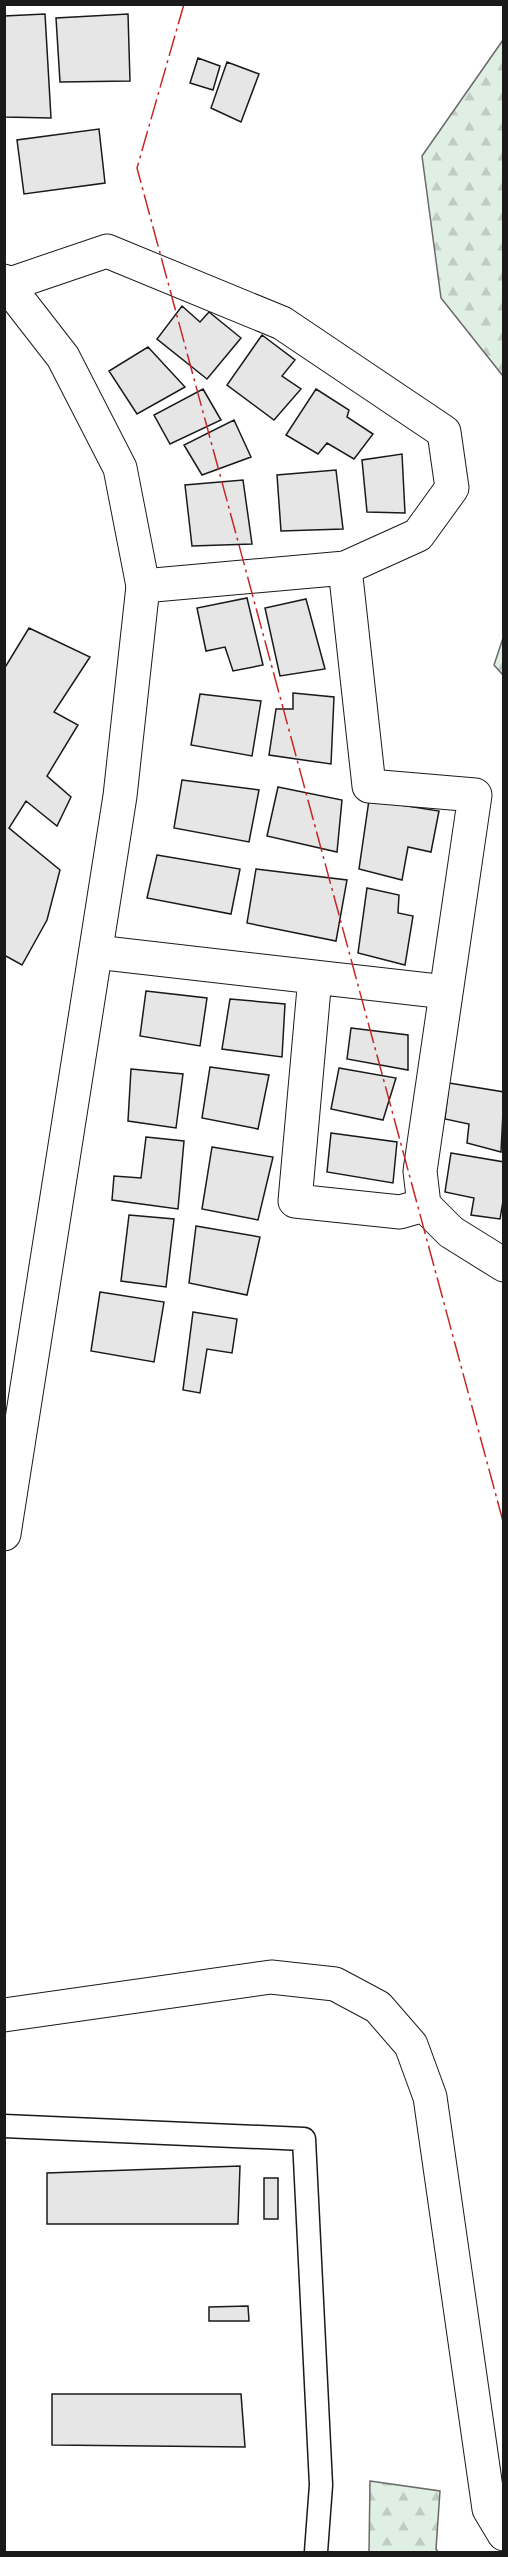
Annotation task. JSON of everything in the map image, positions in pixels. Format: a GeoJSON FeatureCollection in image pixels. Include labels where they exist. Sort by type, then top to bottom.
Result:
{"type":"FeatureCollection","features":[{"type":"Feature","properties":{"kind":"street"},"geometry":{"type":"LineString","coordinates":[[4,1534],[120,796],[143,586],[120,468],[63,357],[6,283],[107,251],[282,323],[444,432],[452,488],[418,535],[345,568],[143,586]]}},
{"type":"Feature","properties":{"kind":"street"},"geometry":{"type":"LineString","coordinates":[[345,568],[369,786],[475,795],[420,1171],[424,1205],[451,1232],[504,1265]]}},
{"type":"Feature","properties":{"kind":"street"},"geometry":{"type":"LineString","coordinates":[[96,952],[446,992]]}},
{"type":"Feature","properties":{"kind":"street"},"geometry":{"type":"LineString","coordinates":[[315,977],[295,1201],[400,1212],[424,1205]]}},
{"type":"Feature","properties":{"kind":"street"},"geometry":{"type":"LineString","coordinates":[[4,2015],[272,1977],[335,1984],[378,2007],[411,2045],[430,2097],[489,2510],[504,2534]]}},
{"type":"Feature","properties":{"kind":"lane"},"geometry":{"type":"LineString","coordinates":[[4,2126],[304,2139],[321,2485],[316,2553]]}},
{"type":"Feature","properties":{"kind":"green space"},"geometry":{"type":"Polygon","coordinates":[[[503,40],[503,376],[441,298],[422,156],[503,40]]]}},
{"type":"Feature","properties":{"kind":"green space"},"geometry":{"type":"Polygon","coordinates":[[[503,638],[503,675],[494,665],[503,638]]]}},
{"type":"Feature","properties":{"kind":"green space"},"geometry":{"type":"Polygon","coordinates":[[[370,2481],[440,2491],[436,2549],[438,2552],[369,2552],[370,2481]]]}},
{"type":"Feature","properties":{"kind":"building"},"geometry":{"type":"Polygon","coordinates":[[[45,14],[51,118],[4,117],[4,16],[45,14]]]}},
{"type":"Feature","properties":{"kind":"building"},"geometry":{"type":"Polygon","coordinates":[[[128,14],[130,81],[60,82],[56,18],[128,14]]]}},
{"type":"Feature","properties":{"kind":"building"},"geometry":{"type":"Polygon","coordinates":[[[198,58],[220,66],[213,90],[190,83],[198,58]]]}},
{"type":"Feature","properties":{"kind":"building"},"geometry":{"type":"Polygon","coordinates":[[[227,62],[259,74],[241,122],[211,108],[227,62]]]}},
{"type":"Feature","properties":{"kind":"building"},"geometry":{"type":"Polygon","coordinates":[[[99,129],[105,183],[24,194],[17,140],[99,129]]]}},
{"type":"Feature","properties":{"kind":"building"},"geometry":{"type":"Polygon","coordinates":[[[182,306],[200,322],[209,312],[241,338],[207,379],[157,339],[182,306]]]}},
{"type":"Feature","properties":{"kind":"building"},"geometry":{"type":"Polygon","coordinates":[[[262,335],[295,360],[282,376],[301,389],[274,420],[227,385],[262,335]]]}},
{"type":"Feature","properties":{"kind":"building"},"geometry":{"type":"Polygon","coordinates":[[[148,347],[185,387],[137,414],[109,371],[148,347]]]}},
{"type":"Feature","properties":{"kind":"building"},"geometry":{"type":"Polygon","coordinates":[[[203,389],[221,420],[170,444],[154,415],[203,389]]]}},
{"type":"Feature","properties":{"kind":"building"},"geometry":{"type":"Polygon","coordinates":[[[316,389],[349,410],[347,417],[373,434],[354,459],[327,443],[318,454],[286,435],[316,389]]]}},
{"type":"Feature","properties":{"kind":"building"},"geometry":{"type":"Polygon","coordinates":[[[234,420],[251,457],[202,475],[184,445],[234,420]]]}},
{"type":"Feature","properties":{"kind":"building"},"geometry":{"type":"Polygon","coordinates":[[[402,454],[405,513],[367,512],[362,460],[402,454]]]}},
{"type":"Feature","properties":{"kind":"building"},"geometry":{"type":"Polygon","coordinates":[[[336,470],[343,529],[281,531],[277,475],[336,470]]]}},
{"type":"Feature","properties":{"kind":"building"},"geometry":{"type":"Polygon","coordinates":[[[243,480],[252,544],[192,546],[185,485],[243,480]]]}},
{"type":"Feature","properties":{"kind":"building"},"geometry":{"type":"Polygon","coordinates":[[[247,598],[263,665],[233,671],[225,647],[206,651],[197,608],[247,598]]]}},
{"type":"Feature","properties":{"kind":"building"},"geometry":{"type":"Polygon","coordinates":[[[306,599],[325,669],[280,676],[265,608],[306,599]]]}},
{"type":"Feature","properties":{"kind":"building"},"geometry":{"type":"Polygon","coordinates":[[[29,628],[90,657],[54,712],[78,725],[47,776],[71,797],[57,826],[26,801],[9,828],[60,870],[47,920],[22,965],[4,955],[4,669],[29,628]]]}},
{"type":"Feature","properties":{"kind":"building"},"geometry":{"type":"Polygon","coordinates":[[[293,693],[334,697],[331,764],[269,755],[276,709],[293,709],[293,693]]]}},
{"type":"Feature","properties":{"kind":"building"},"geometry":{"type":"Polygon","coordinates":[[[200,694],[261,701],[252,756],[191,745],[200,694]]]}},
{"type":"Feature","properties":{"kind":"building"},"geometry":{"type":"Polygon","coordinates":[[[182,780],[259,790],[249,842],[174,828],[182,780]]]}},
{"type":"Feature","properties":{"kind":"building"},"geometry":{"type":"Polygon","coordinates":[[[278,787],[342,800],[337,852],[267,836],[278,787]]]}},
{"type":"Feature","properties":{"kind":"building"},"geometry":{"type":"Polygon","coordinates":[[[369,800],[439,811],[431,852],[408,847],[402,880],[359,869],[369,800]]]}},
{"type":"Feature","properties":{"kind":"building"},"geometry":{"type":"Polygon","coordinates":[[[157,855],[240,869],[231,914],[147,898],[157,855]]]}},
{"type":"Feature","properties":{"kind":"building"},"geometry":{"type":"Polygon","coordinates":[[[256,869],[347,880],[336,941],[247,923],[256,869]]]}},
{"type":"Feature","properties":{"kind":"building"},"geometry":{"type":"Polygon","coordinates":[[[367,888],[399,895],[398,913],[413,916],[405,965],[358,953],[367,888]]]}},
{"type":"Feature","properties":{"kind":"building"},"geometry":{"type":"Polygon","coordinates":[[[146,991],[207,998],[200,1046],[140,1036],[146,991]]]}},
{"type":"Feature","properties":{"kind":"building"},"geometry":{"type":"Polygon","coordinates":[[[230,999],[285,1004],[282,1057],[222,1049],[230,999]]]}},
{"type":"Feature","properties":{"kind":"building"},"geometry":{"type":"Polygon","coordinates":[[[351,1028],[408,1035],[408,1070],[347,1059],[351,1028]]]}},
{"type":"Feature","properties":{"kind":"building"},"geometry":{"type":"Polygon","coordinates":[[[210,1067],[269,1075],[258,1129],[202,1118],[210,1067]]]}},
{"type":"Feature","properties":{"kind":"building"},"geometry":{"type":"Polygon","coordinates":[[[339,1068],[396,1078],[383,1120],[331,1109],[339,1068]]]}},
{"type":"Feature","properties":{"kind":"building"},"geometry":{"type":"Polygon","coordinates":[[[131,1069],[183,1074],[176,1128],[128,1121],[131,1069]]]}},
{"type":"Feature","properties":{"kind":"building"},"geometry":{"type":"Polygon","coordinates":[[[449,1083],[504,1092],[501,1152],[467,1143],[469,1124],[445,1119],[449,1083]]]}},
{"type":"Feature","properties":{"kind":"building"},"geometry":{"type":"Polygon","coordinates":[[[331,1133],[397,1142],[393,1183],[327,1172],[331,1133]]]}},
{"type":"Feature","properties":{"kind":"building"},"geometry":{"type":"Polygon","coordinates":[[[146,1137],[184,1141],[178,1209],[112,1200],[114,1176],[141,1178],[146,1137]]]}},
{"type":"Feature","properties":{"kind":"building"},"geometry":{"type":"Polygon","coordinates":[[[212,1147],[273,1157],[258,1220],[202,1209],[212,1147]]]}},
{"type":"Feature","properties":{"kind":"building"},"geometry":{"type":"Polygon","coordinates":[[[451,1153],[504,1162],[504,1195],[500,1219],[471,1215],[474,1198],[445,1192],[451,1153]]]}},
{"type":"Feature","properties":{"kind":"building"},"geometry":{"type":"Polygon","coordinates":[[[129,1215],[174,1219],[166,1287],[121,1281],[129,1215]]]}},
{"type":"Feature","properties":{"kind":"building"},"geometry":{"type":"Polygon","coordinates":[[[196,1226],[260,1237],[247,1295],[189,1283],[196,1226]]]}},
{"type":"Feature","properties":{"kind":"building"},"geometry":{"type":"Polygon","coordinates":[[[100,1292],[164,1302],[154,1362],[91,1351],[100,1292]]]}},
{"type":"Feature","properties":{"kind":"building"},"geometry":{"type":"Polygon","coordinates":[[[193,1312],[237,1319],[232,1353],[207,1349],[200,1393],[183,1390],[193,1312]]]}},
{"type":"Feature","properties":{"kind":"building"},"geometry":{"type":"Polygon","coordinates":[[[240,2166],[238,2224],[47,2224],[47,2173],[240,2166]]]}},
{"type":"Feature","properties":{"kind":"building"},"geometry":{"type":"Polygon","coordinates":[[[264,2178],[278,2178],[278,2219],[264,2219],[264,2178]]]}},
{"type":"Feature","properties":{"kind":"building"},"geometry":{"type":"Polygon","coordinates":[[[248,2306],[249,2321],[209,2321],[209,2307],[248,2306]]]}},
{"type":"Feature","properties":{"kind":"building"},"geometry":{"type":"Polygon","coordinates":[[[52,2394],[241,2394],[245,2447],[52,2445],[52,2394]]]}},
{"type":"Feature","properties":{"kind":"power"},"geometry":{"type":"LineString","coordinates":[[184,4],[137,168],[504,1525]]}}]}
